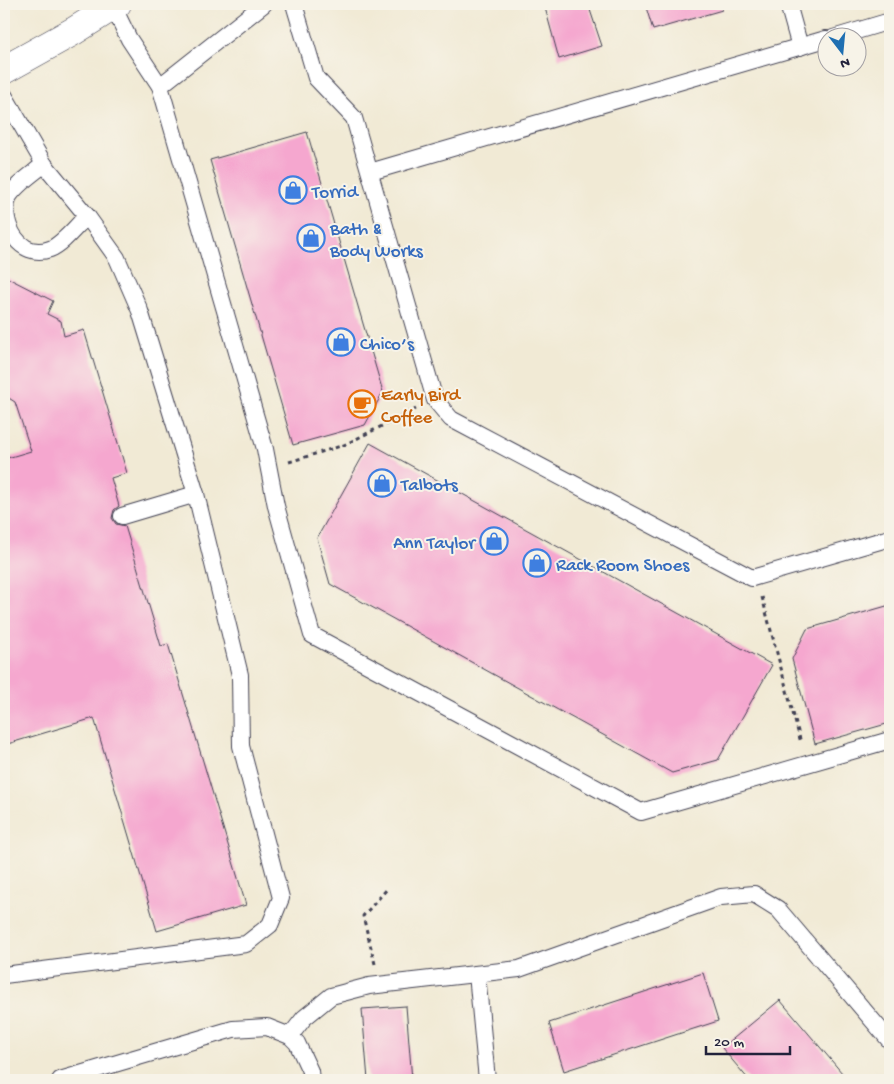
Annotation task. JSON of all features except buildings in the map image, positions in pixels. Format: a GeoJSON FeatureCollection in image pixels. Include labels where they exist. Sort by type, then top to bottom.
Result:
{"type":"FeatureCollection","features":[{"type":"Feature","properties":{"kind":"street"},"geometry":{"type":"LineString","coordinates":[[4,70],[74,31],[114,4]]}},
{"type":"Feature","properties":{"kind":"lane"},"geometry":{"type":"LineString","coordinates":[[114,4],[129,39],[160,86],[266,449],[276,506],[312,635],[642,812],[890,740]]}},
{"type":"Feature","properties":{"kind":"lane"},"geometry":{"type":"LineString","coordinates":[[160,86],[264,4]]}},
{"type":"Feature","properties":{"kind":"lane"},"geometry":{"type":"LineString","coordinates":[[294,4],[316,78],[354,118],[435,400],[451,419],[752,578],[890,538]]}},
{"type":"Feature","properties":{"kind":"lane"},"geometry":{"type":"LineString","coordinates":[[788,4],[800,47]]}},
{"type":"Feature","properties":{"kind":"lane"},"geometry":{"type":"LineString","coordinates":[[866,28],[890,21]]}},
{"type":"Feature","properties":{"kind":"lane"},"geometry":{"type":"LineString","coordinates":[[370,172],[816,43]]}},
{"type":"Feature","properties":{"kind":"lane"},"geometry":{"type":"LineString","coordinates":[[4,95],[44,164],[87,216],[117,258],[140,311],[196,494],[240,675],[240,746],[281,898],[270,925],[246,944],[4,975]]}},
{"type":"Feature","properties":{"kind":"lane"},"geometry":{"type":"LineString","coordinates":[[44,164],[13,192],[4,208],[4,221],[8,232],[16,242],[32,250],[50,249],[68,236],[87,216]]}},
{"type":"Feature","properties":{"kind":"lane"},"geometry":{"type":"LineString","coordinates":[[122,516],[196,494]]}},
{"type":"Feature","properties":{"kind":"lane"},"geometry":{"type":"LineString","coordinates":[[290,1036],[304,1018],[331,996],[380,984],[519,969],[721,897],[754,894],[778,909],[890,1041]]}},
{"type":"Feature","properties":{"kind":"lane"},"geometry":{"type":"LineString","coordinates":[[477,974],[487,1080]]}},
{"type":"Feature","properties":{"kind":"lane"},"geometry":{"type":"LineString","coordinates":[[60,1080],[233,1029],[267,1027],[290,1036],[297,1043],[310,1071],[310,1080]]}},
{"type":"Feature","properties":{"kind":"path"},"geometry":{"type":"LineString","coordinates":[[269,468],[344,444],[435,400]]}},
{"type":"Feature","properties":{"kind":"path"},"geometry":{"type":"LineString","coordinates":[[756,577],[807,764]]}},
{"type":"Feature","properties":{"kind":"path"},"geometry":{"type":"LineString","coordinates":[[380,984],[363,916],[387,889]]}},
{"type":"Feature","properties":{"kind":"place","name":"Torrid"},"geometry":{"type":"Point","coordinates":[293,190]}},
{"type":"Feature","properties":{"kind":"place","name":"Bath & Body Works"},"geometry":{"type":"Point","coordinates":[311,238]}},
{"type":"Feature","properties":{"kind":"place","name":"Chico’s"},"geometry":{"type":"Point","coordinates":[341,342]}},
{"type":"Feature","properties":{"kind":"place","name":"Early Bird Coffee"},"geometry":{"type":"Point","coordinates":[362,404]}},
{"type":"Feature","properties":{"kind":"place","name":"Talbots"},"geometry":{"type":"Point","coordinates":[382,483]}},
{"type":"Feature","properties":{"kind":"place","name":"Ann Taylor"},"geometry":{"type":"Point","coordinates":[494,541]}},
{"type":"Feature","properties":{"kind":"place","name":"Rack Room Shoes"},"geometry":{"type":"Point","coordinates":[537,563]}}]}
